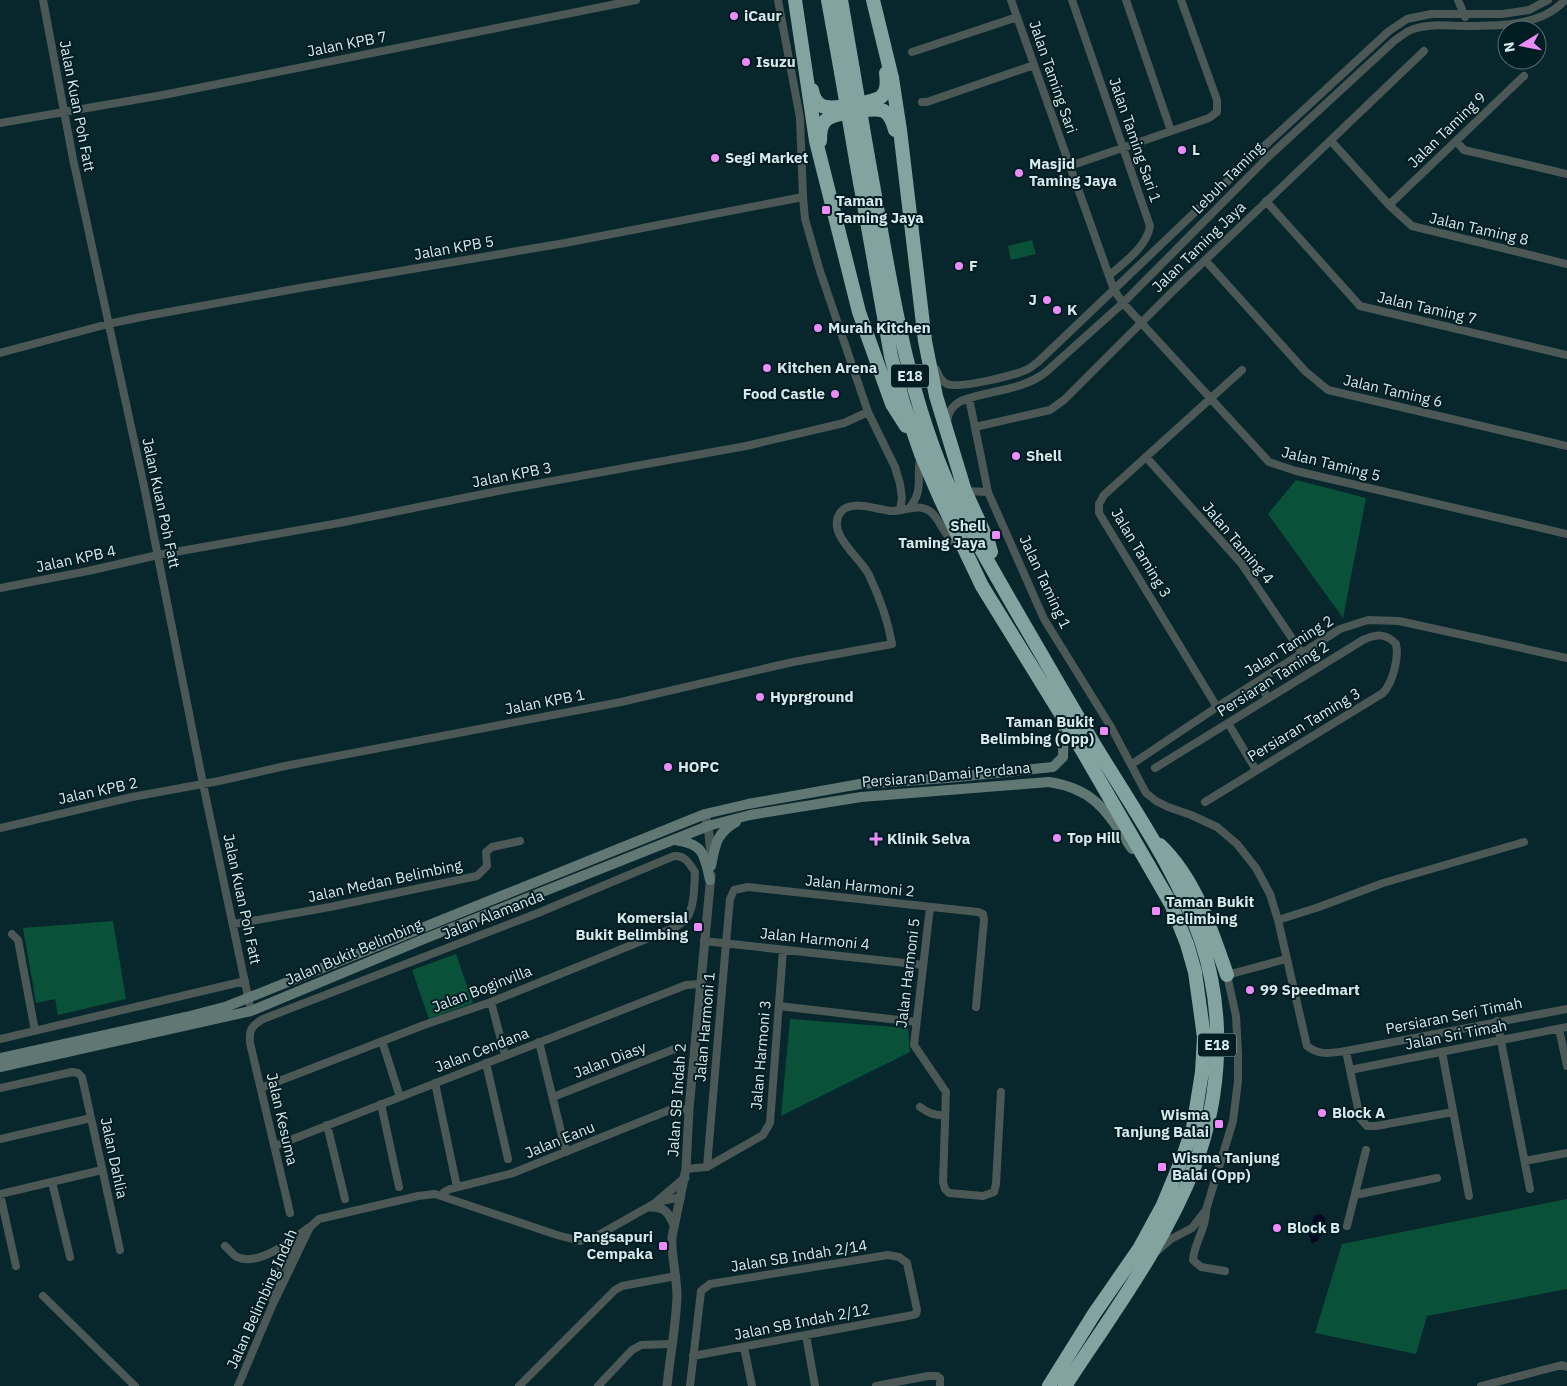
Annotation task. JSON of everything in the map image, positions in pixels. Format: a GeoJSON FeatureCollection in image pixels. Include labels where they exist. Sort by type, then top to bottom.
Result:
{"type":"FeatureCollection","features":[{"type":"Feature","properties":{"kind":"highway"},"geometry":{"type":"LineString","coordinates":[[795,0],[813,95],[818,103],[824,107],[835,108],[873,101],[882,96],[886,87],[883,40]]}},
{"type":"Feature","properties":{"kind":"highway","name":"E18"},"geometry":{"type":"LineString","coordinates":[[828,0],[847,71]]}},
{"type":"Feature","properties":{"kind":"highway","name":"E18"},"geometry":{"type":"LineString","coordinates":[[841,0],[847,71],[891,356],[914,436],[964,550],[982,586],[1064,719],[1171,904],[1187,944],[1195,972],[1204,1037],[1202,1072],[1194,1120],[1182,1159],[1163,1205],[1139,1249],[1094,1314],[1049,1386]]}},
{"type":"Feature","properties":{"kind":"highway"},"geometry":{"type":"LineString","coordinates":[[873,0],[893,87],[925,341],[936,396],[946,435],[965,491],[988,541],[998,579]]}},
{"type":"Feature","properties":{"kind":"highway"},"geometry":{"type":"LineString","coordinates":[[807,71],[816,141],[859,312],[892,404],[914,436]]}},
{"type":"Feature","properties":{"kind":"highway"},"geometry":{"type":"LineString","coordinates":[[822,162],[821,128],[826,120],[835,116],[875,108],[885,111],[891,118],[902,151]]}},
{"type":"Feature","properties":{"kind":"highway","name":"E18"},"geometry":{"type":"LineString","coordinates":[[862,159],[904,353],[916,398],[933,448],[952,493],[998,579],[1149,834],[1183,897],[1200,938],[1209,968],[1216,1008],[1218,1038],[1216,1074],[1206,1132],[1195,1164],[1175,1211],[1151,1256],[1065,1386]]}},
{"type":"Feature","properties":{"kind":"highway"},"geometry":{"type":"LineString","coordinates":[[1149,834],[1175,860],[1187,878],[1211,929],[1227,975]]}},
{"type":"Feature","properties":{"kind":"main road","name":"Persiaran Damai Perdana"},"geometry":{"type":"LineString","coordinates":[[704,814],[748,804],[860,784],[1046,769],[1058,763],[1063,757],[1064,719]]}},
{"type":"Feature","properties":{"kind":"main road","name":"Persiaran Damai Perdana"},"geometry":{"type":"LineString","coordinates":[[708,826],[750,815],[861,796],[1049,782],[1064,784],[1092,797],[1103,807],[1133,850],[1152,870]]}},
{"type":"Feature","properties":{"kind":"main road","name":"Jalan Bukit Belimbing"},"geometry":{"type":"LineString","coordinates":[[0,1058],[186,1017],[249,999],[345,958],[704,814]]}},
{"type":"Feature","properties":{"kind":"main road"},"geometry":{"type":"LineString","coordinates":[[711,866],[720,834],[728,826],[750,815]]}},
{"type":"Feature","properties":{"kind":"main road","name":"Jalan Bukit Belimbing"},"geometry":{"type":"LineString","coordinates":[[0,1068],[252,1011],[424,939],[708,826]]}},
{"type":"Feature","properties":{"kind":"main road"},"geometry":{"type":"LineString","coordinates":[[675,840],[689,842],[698,848],[704,856],[710,880]]}},
{"type":"Feature","properties":{"kind":"street","name":"Jalan Kuan Poh Fatt"},"geometry":{"type":"LineString","coordinates":[[43,0],[64,112],[252,1011]]}},
{"type":"Feature","properties":{"kind":"street","name":"Jalan KPB 7"},"geometry":{"type":"LineString","coordinates":[[0,123],[164,95],[636,0]]}},
{"type":"Feature","properties":{"kind":"street"},"geometry":{"type":"LineString","coordinates":[[778,0],[800,118],[805,219],[818,264],[868,412],[895,468],[902,498],[900,510],[910,507],[929,511],[948,537],[964,550]]}},
{"type":"Feature","properties":{"kind":"street","name":"Jalan Taming Sari"},"geometry":{"type":"LineString","coordinates":[[1011,0],[1114,290],[1123,303]]}},
{"type":"Feature","properties":{"kind":"street","name":"Jalan Taming Sari 1"},"geometry":{"type":"LineString","coordinates":[[1072,0],[1150,226],[1142,245],[1109,276]]}},
{"type":"Feature","properties":{"kind":"street"},"geometry":{"type":"LineString","coordinates":[[1126,0],[1171,131]]}},
{"type":"Feature","properties":{"kind":"street"},"geometry":{"type":"LineString","coordinates":[[1070,166],[1209,118],[1217,112],[1217,100],[1180,0]]}},
{"type":"Feature","properties":{"kind":"street"},"geometry":{"type":"LineString","coordinates":[[1458,0],[1468,26]]}},
{"type":"Feature","properties":{"kind":"street","name":"Lebuh Taming"},"geometry":{"type":"LineString","coordinates":[[925,341],[939,376],[947,384],[966,384],[1020,373],[1029,369],[1388,31],[1407,19],[1431,14],[1502,14],[1529,10],[1548,0]]}},
{"type":"Feature","properties":{"kind":"street","name":"Lebuh Taming"},"geometry":{"type":"LineString","coordinates":[[946,435],[947,416],[952,406],[968,398],[1024,385],[1037,379],[1123,303],[1267,158],[1394,41],[1412,29],[1434,25],[1505,25],[1532,21],[1560,6],[1565,0]]}},
{"type":"Feature","properties":{"kind":"street"},"geometry":{"type":"LineString","coordinates":[[912,52],[1017,17]]}},
{"type":"Feature","properties":{"kind":"street","name":"Jalan Taming Jaya"},"geometry":{"type":"LineString","coordinates":[[975,427],[1050,410],[1064,400],[1141,322],[1424,51]]}},
{"type":"Feature","properties":{"kind":"street"},"geometry":{"type":"LineString","coordinates":[[922,102],[927,102],[1034,65]]}},
{"type":"Feature","properties":{"kind":"street","name":"Jalan Taming 9"},"geometry":{"type":"LineString","coordinates":[[1389,204],[1524,76]]}},
{"type":"Feature","properties":{"kind":"street","name":"Jalan Taming 8"},"geometry":{"type":"LineString","coordinates":[[1331,141],[1412,226],[1567,264]]}},
{"type":"Feature","properties":{"kind":"street"},"geometry":{"type":"LineString","coordinates":[[1456,141],[1464,150],[1567,174]]}},
{"type":"Feature","properties":{"kind":"street","name":"Jalan KPB 5"},"geometry":{"type":"LineString","coordinates":[[0,353],[108,324],[293,289],[565,243],[803,197]]}},
{"type":"Feature","properties":{"kind":"street","name":"Jalan Taming 7"},"geometry":{"type":"LineString","coordinates":[[1266,201],[1360,306],[1567,355]]}},
{"type":"Feature","properties":{"kind":"street","name":"Jalan Taming 6"},"geometry":{"type":"LineString","coordinates":[[1205,260],[1305,371],[1328,390],[1567,446]]}},
{"type":"Feature","properties":{"kind":"street","name":"Jalan Taming 5"},"geometry":{"type":"LineString","coordinates":[[1123,303],[1269,462],[1280,467],[1567,534]]}},
{"type":"Feature","properties":{"kind":"street","name":"Jalan Taming 3"},"geometry":{"type":"LineString","coordinates":[[1218,707],[1099,512],[1099,504],[1104,495],[1242,370]]}},
{"type":"Feature","properties":{"kind":"street","name":"Jalan Taming 1"},"geometry":{"type":"LineString","coordinates":[[968,398],[988,492],[1044,619],[1111,727],[1146,793],[1156,801],[1216,827],[1236,844],[1256,868],[1270,894],[1278,920],[1286,959]]}},
{"type":"Feature","properties":{"kind":"street","name":"Jalan KPB 3"},"geometry":{"type":"LineString","coordinates":[[158,555],[339,523],[524,486],[746,446],[844,423],[868,412]]}},
{"type":"Feature","properties":{"kind":"street"},"geometry":{"type":"LineString","coordinates":[[910,507],[919,491],[918,467],[921,454]]}},
{"type":"Feature","properties":{"kind":"street","name":"Jalan Taming 4"},"geometry":{"type":"LineString","coordinates":[[1146,457],[1242,563],[1302,653]]}},
{"type":"Feature","properties":{"kind":"street"},"geometry":{"type":"LineString","coordinates":[[965,491],[988,492]]}},
{"type":"Feature","properties":{"kind":"street","name":"Jalan KPB 1"},"geometry":{"type":"LineString","coordinates":[[203,784],[285,766],[622,702],[793,662],[892,644],[889,628],[868,574],[839,534],[837,519],[841,511],[847,507],[864,506],[891,511],[900,510]]}},
{"type":"Feature","properties":{"kind":"street","name":"Jalan KPB 4"},"geometry":{"type":"LineString","coordinates":[[0,588],[80,573],[158,555]]}},
{"type":"Feature","properties":{"kind":"street","name":"Jalan Taming 2"},"geometry":{"type":"LineString","coordinates":[[1132,764],[1302,653],[1340,629],[1354,623],[1383,619],[1399,620],[1567,658]]}},
{"type":"Feature","properties":{"kind":"street","name":"Persiaran Taming 2"},"geometry":{"type":"LineString","coordinates":[[1155,768],[1372,636],[1384,635],[1391,639],[1396,644],[1397,656]]}},
{"type":"Feature","properties":{"kind":"street","name":"Persiaran Taming 3"},"geometry":{"type":"LineString","coordinates":[[1205,802],[1383,693],[1388,687],[1397,656]]}},
{"type":"Feature","properties":{"kind":"street"},"geometry":{"type":"LineString","coordinates":[[1258,682],[1268,698]]}},
{"type":"Feature","properties":{"kind":"street"},"geometry":{"type":"LineString","coordinates":[[1228,723],[1256,770]]}},
{"type":"Feature","properties":{"kind":"street","name":"Jalan KPB 2"},"geometry":{"type":"LineString","coordinates":[[0,828],[88,807],[203,784]]}},
{"type":"Feature","properties":{"kind":"street","name":"Jalan SB Indah 2"},"geometry":{"type":"LineString","coordinates":[[668,1386],[677,1296],[671,1248],[674,1225],[686,1174],[689,1109],[711,866],[711,845],[704,814]]}},
{"type":"Feature","properties":{"kind":"street","name":"Jalan Medan Belimbing"},"geometry":{"type":"LineString","coordinates":[[234,924],[330,907],[478,876],[487,866],[486,852],[492,847],[520,840]]}},
{"type":"Feature","properties":{"kind":"street"},"geometry":{"type":"LineString","coordinates":[[1278,920],[1383,883],[1524,842]]}},
{"type":"Feature","properties":{"kind":"street","name":"Jalan Alamanda"},"geometry":{"type":"LineString","coordinates":[[249,1032],[253,1025],[263,1019],[538,913],[674,856],[678,855],[686,858],[695,872],[693,894]]}},
{"type":"Feature","properties":{"kind":"street","name":"Jalan Harmoni 2"},"geometry":{"type":"LineString","coordinates":[[734,890],[748,887],[930,906],[983,914],[976,1006]]}},
{"type":"Feature","properties":{"kind":"street","name":"Jalan Harmoni 1"},"geometry":{"type":"LineString","coordinates":[[707,1167],[730,899],[734,890]]}},
{"type":"Feature","properties":{"kind":"street"},"geometry":{"type":"LineString","coordinates":[[693,894],[709,895]]}},
{"type":"Feature","properties":{"kind":"street","name":"Jalan Boginvilla"},"geometry":{"type":"LineString","coordinates":[[261,1088],[491,1002],[676,927],[686,920],[690,912],[693,894]]}},
{"type":"Feature","properties":{"kind":"street","name":"Jalan Harmoni 5"},"geometry":{"type":"LineString","coordinates":[[930,906],[914,1045],[946,1092],[943,1182],[945,1189],[949,1193],[983,1196],[994,1192],[1001,1092]]}},
{"type":"Feature","properties":{"kind":"street"},"geometry":{"type":"LineString","coordinates":[[12,934],[18,940],[35,1031]]}},
{"type":"Feature","properties":{"kind":"street","name":"Jalan Harmoni 4"},"geometry":{"type":"LineString","coordinates":[[704,941],[923,965]]}},
{"type":"Feature","properties":{"kind":"street","name":"Jalan Harmoni 3"},"geometry":{"type":"LineString","coordinates":[[686,1174],[707,1167],[764,1135],[770,1123],[784,950]]}},
{"type":"Feature","properties":{"kind":"street"},"geometry":{"type":"LineString","coordinates":[[1224,1271],[1197,1265],[1193,1260],[1193,1252],[1206,1220],[1206,1210],[1233,1121],[1238,1081],[1236,1016],[1227,975],[1286,959]]}},
{"type":"Feature","properties":{"kind":"street","name":"Persiaran Seri Timah"},"geometry":{"type":"LineString","coordinates":[[1286,959],[1307,1046],[1314,1052],[1326,1054],[1346,1051],[1567,1009]]}},
{"type":"Feature","properties":{"kind":"street"},"geometry":{"type":"LineString","coordinates":[[0,1039],[245,981]]}},
{"type":"Feature","properties":{"kind":"street","name":"Jalan Cendana"},"geometry":{"type":"LineString","coordinates":[[274,1146],[686,985],[700,984]]}},
{"type":"Feature","properties":{"kind":"street"},"geometry":{"type":"LineString","coordinates":[[491,1002],[506,1055]]}},
{"type":"Feature","properties":{"kind":"street"},"geometry":{"type":"LineString","coordinates":[[779,1006],[916,1022]]}},
{"type":"Feature","properties":{"kind":"street"},"geometry":{"type":"LineString","coordinates":[[1497,1021],[1530,1189]]}},
{"type":"Feature","properties":{"kind":"street"},"geometry":{"type":"LineString","coordinates":[[1563,1028],[1567,1066]]}},
{"type":"Feature","properties":{"kind":"street","name":"Jalan Sri Timah"},"geometry":{"type":"LineString","coordinates":[[1350,1070],[1563,1028]]}},
{"type":"Feature","properties":{"kind":"street","name":"Jalan Kesuma"},"geometry":{"type":"LineString","coordinates":[[249,1032],[290,1214]]}},
{"type":"Feature","properties":{"kind":"street"},"geometry":{"type":"LineString","coordinates":[[382,1042],[400,1097]]}},
{"type":"Feature","properties":{"kind":"street"},"geometry":{"type":"LineString","coordinates":[[539,1042],[566,1152]]}},
{"type":"Feature","properties":{"kind":"street","name":"Jalan Diasy"},"geometry":{"type":"LineString","coordinates":[[552,1097],[677,1048]]}},
{"type":"Feature","properties":{"kind":"street"},"geometry":{"type":"LineString","coordinates":[[1346,1051],[1360,1118],[1367,1126],[1453,1112]]}},
{"type":"Feature","properties":{"kind":"street"},"geometry":{"type":"LineString","coordinates":[[1442,1052],[1469,1196]]}},
{"type":"Feature","properties":{"kind":"street"},"geometry":{"type":"LineString","coordinates":[[486,1063],[508,1159]]}},
{"type":"Feature","properties":{"kind":"street","name":"Jalan Dahlia"},"geometry":{"type":"LineString","coordinates":[[0,1088],[72,1072],[78,1073],[82,1077],[120,1250]]}},
{"type":"Feature","properties":{"kind":"street"},"geometry":{"type":"LineString","coordinates":[[435,1083],[457,1186]]}},
{"type":"Feature","properties":{"kind":"street"},"geometry":{"type":"LineString","coordinates":[[381,1104],[399,1186]]}},
{"type":"Feature","properties":{"kind":"street"},"geometry":{"type":"LineString","coordinates":[[920,1108],[936,1116],[945,1116]]}},
{"type":"Feature","properties":{"kind":"street","name":"Jalan Eanu"},"geometry":{"type":"LineString","coordinates":[[442,1196],[444,1192],[457,1186],[513,1173],[672,1109],[689,1109]]}},
{"type":"Feature","properties":{"kind":"street"},"geometry":{"type":"LineString","coordinates":[[0,1139],[91,1118]]}},
{"type":"Feature","properties":{"kind":"street"},"geometry":{"type":"LineString","coordinates":[[327,1125],[345,1198]]}},
{"type":"Feature","properties":{"kind":"street"},"geometry":{"type":"LineString","coordinates":[[1347,1226],[1366,1150]]}},
{"type":"Feature","properties":{"kind":"street"},"geometry":{"type":"LineString","coordinates":[[1525,1161],[1567,1153]]}},
{"type":"Feature","properties":{"kind":"street"},"geometry":{"type":"LineString","coordinates":[[16,1266],[0,1194],[102,1170]]}},
{"type":"Feature","properties":{"kind":"street"},"geometry":{"type":"LineString","coordinates":[[674,1225],[669,1214],[654,1204],[686,1174]]}},
{"type":"Feature","properties":{"kind":"street"},"geometry":{"type":"LineString","coordinates":[[1355,1195],[1437,1178]]}},
{"type":"Feature","properties":{"kind":"street"},"geometry":{"type":"LineString","coordinates":[[52,1182],[70,1257]]}},
{"type":"Feature","properties":{"kind":"street","name":"Jalan Belimbing Indah"},"geometry":{"type":"LineString","coordinates":[[238,1386],[272,1306],[310,1227],[320,1219],[428,1194],[442,1196],[580,1241],[596,1237],[654,1204],[681,1197]]}},
{"type":"Feature","properties":{"kind":"street"},"geometry":{"type":"LineString","coordinates":[[1151,1256],[1171,1239],[1192,1228],[1206,1210]]}},
{"type":"Feature","properties":{"kind":"street"},"geometry":{"type":"LineString","coordinates":[[225,1246],[236,1257],[260,1257],[274,1252],[310,1227]]}},
{"type":"Feature","properties":{"kind":"street"},"geometry":{"type":"LineString","coordinates":[[1185,1231],[1190,1232],[1197,1242]]}},
{"type":"Feature","properties":{"kind":"street","name":"Jalan SB Indah 2/14"},"geometry":{"type":"LineString","coordinates":[[692,1356],[700,1291],[710,1284],[882,1256],[895,1256],[903,1258],[907,1263],[916,1304],[916,1314]]}},
{"type":"Feature","properties":{"kind":"street"},"geometry":{"type":"LineString","coordinates":[[519,1386],[615,1290],[622,1286],[676,1276]]}},
{"type":"Feature","properties":{"kind":"street"},"geometry":{"type":"LineString","coordinates":[[43,1296],[135,1386]]}},
{"type":"Feature","properties":{"kind":"street","name":"Jalan SB Indah 2/12"},"geometry":{"type":"LineString","coordinates":[[692,1356],[916,1314]]}},
{"type":"Feature","properties":{"kind":"street"},"geometry":{"type":"LineString","coordinates":[[806,1335],[815,1386]]}},
{"type":"Feature","properties":{"kind":"street"},"geometry":{"type":"LineString","coordinates":[[598,1386],[632,1350],[640,1345],[672,1344]]}},
{"type":"Feature","properties":{"kind":"street"},"geometry":{"type":"LineString","coordinates":[[744,1347],[752,1386]]}},
{"type":"Feature","properties":{"kind":"street"},"geometry":{"type":"LineString","coordinates":[[690,1386],[692,1356]]}},
{"type":"Feature","properties":{"kind":"street"},"geometry":{"type":"LineString","coordinates":[[1481,1386],[1562,1366],[1567,1367]]}},
{"type":"Feature","properties":{"kind":"street"},"geometry":{"type":"LineString","coordinates":[[876,1386],[928,1376],[937,1376],[940,1382]]}},
{"type":"Feature","properties":{"kind":"green space"},"geometry":{"type":"Polygon","coordinates":[[[1032,240],[1036,254],[1011,260],[1008,246],[1032,240]]]}},
{"type":"Feature","properties":{"kind":"green space"},"geometry":{"type":"Polygon","coordinates":[[[1296,480],[1366,498],[1343,618],[1268,514],[1296,480]]]}},
{"type":"Feature","properties":{"kind":"green space"},"geometry":{"type":"Polygon","coordinates":[[[113,921],[126,999],[58,1015],[55,999],[36,1003],[23,928],[113,921]]]}},
{"type":"Feature","properties":{"kind":"green space"},"geometry":{"type":"Polygon","coordinates":[[[456,954],[473,1003],[429,1019],[412,970],[456,954]]]}},
{"type":"Feature","properties":{"kind":"green space"},"geometry":{"type":"Polygon","coordinates":[[[790,1019],[908,1028],[910,1052],[781,1116],[790,1019]]]}},
{"type":"Feature","properties":{"kind":"green space"},"geometry":{"type":"Polygon","coordinates":[[[1567,1199],[1567,1289],[1427,1316],[1416,1354],[1315,1333],[1342,1244],[1567,1199]]]}},
{"type":"Feature","properties":{"kind":"water"},"geometry":{"type":"Polygon","coordinates":[[[1321,1214],[1326,1219],[1318,1240],[1313,1243],[1310,1242],[1311,1238],[1308,1233],[1314,1217],[1321,1214]]]}},
{"type":"Feature","properties":{"kind":"place","name":"iCaur"},"geometry":{"type":"Point","coordinates":[734,16]}},
{"type":"Feature","properties":{"kind":"place","name":"Isuzu"},"geometry":{"type":"Point","coordinates":[746,62]}},
{"type":"Feature","properties":{"kind":"place","name":"L"},"geometry":{"type":"Point","coordinates":[1182,150]}},
{"type":"Feature","properties":{"kind":"place","name":"Segi Market"},"geometry":{"type":"Point","coordinates":[715,158]}},
{"type":"Feature","properties":{"kind":"place","name":"Masjid Taming Jaya"},"geometry":{"type":"Point","coordinates":[1019,173]}},
{"type":"Feature","properties":{"kind":"place","name":"Taman Taming Jaya"},"geometry":{"type":"Point","coordinates":[826,210]}},
{"type":"Feature","properties":{"kind":"place","name":"F"},"geometry":{"type":"Point","coordinates":[959,266]}},
{"type":"Feature","properties":{"kind":"place","name":"J"},"geometry":{"type":"Point","coordinates":[1047,300]}},
{"type":"Feature","properties":{"kind":"place","name":"K"},"geometry":{"type":"Point","coordinates":[1057,310]}},
{"type":"Feature","properties":{"kind":"place","name":"Murah Kitchen"},"geometry":{"type":"Point","coordinates":[818,328]}},
{"type":"Feature","properties":{"kind":"place","name":"Kitchen Arena"},"geometry":{"type":"Point","coordinates":[767,368]}},
{"type":"Feature","properties":{"kind":"place","name":"Food Castle"},"geometry":{"type":"Point","coordinates":[835,394]}},
{"type":"Feature","properties":{"kind":"place","name":"Shell"},"geometry":{"type":"Point","coordinates":[1016,456]}},
{"type":"Feature","properties":{"kind":"place","name":"Shell Taming Jaya"},"geometry":{"type":"Point","coordinates":[996,535]}},
{"type":"Feature","properties":{"kind":"place","name":"Hyprground"},"geometry":{"type":"Point","coordinates":[760,697]}},
{"type":"Feature","properties":{"kind":"place","name":"Taman Bukit Belimbing (Opp)"},"geometry":{"type":"Point","coordinates":[1104,731]}},
{"type":"Feature","properties":{"kind":"place","name":"HOPC"},"geometry":{"type":"Point","coordinates":[668,767]}},
{"type":"Feature","properties":{"kind":"place","name":"Top Hill"},"geometry":{"type":"Point","coordinates":[1057,838]}},
{"type":"Feature","properties":{"kind":"place","name":"Klinik Selva"},"geometry":{"type":"Point","coordinates":[876,839]}},
{"type":"Feature","properties":{"kind":"place","name":"Taman Bukit Belimbing"},"geometry":{"type":"Point","coordinates":[1156,911]}},
{"type":"Feature","properties":{"kind":"place","name":"Komersial Bukit Belimbing"},"geometry":{"type":"Point","coordinates":[698,927]}},
{"type":"Feature","properties":{"kind":"place","name":"99 Speedmart"},"geometry":{"type":"Point","coordinates":[1250,990]}},
{"type":"Feature","properties":{"kind":"place","name":"Block A"},"geometry":{"type":"Point","coordinates":[1322,1113]}},
{"type":"Feature","properties":{"kind":"place","name":"Wisma Tanjung Balai"},"geometry":{"type":"Point","coordinates":[1219,1124]}},
{"type":"Feature","properties":{"kind":"place","name":"Wisma Tanjung Balai (Opp)"},"geometry":{"type":"Point","coordinates":[1162,1167]}},
{"type":"Feature","properties":{"kind":"place","name":"Block B"},"geometry":{"type":"Point","coordinates":[1277,1228]}},
{"type":"Feature","properties":{"kind":"place","name":"Pangsapuri Cempaka"},"geometry":{"type":"Point","coordinates":[663,1246]}}]}
